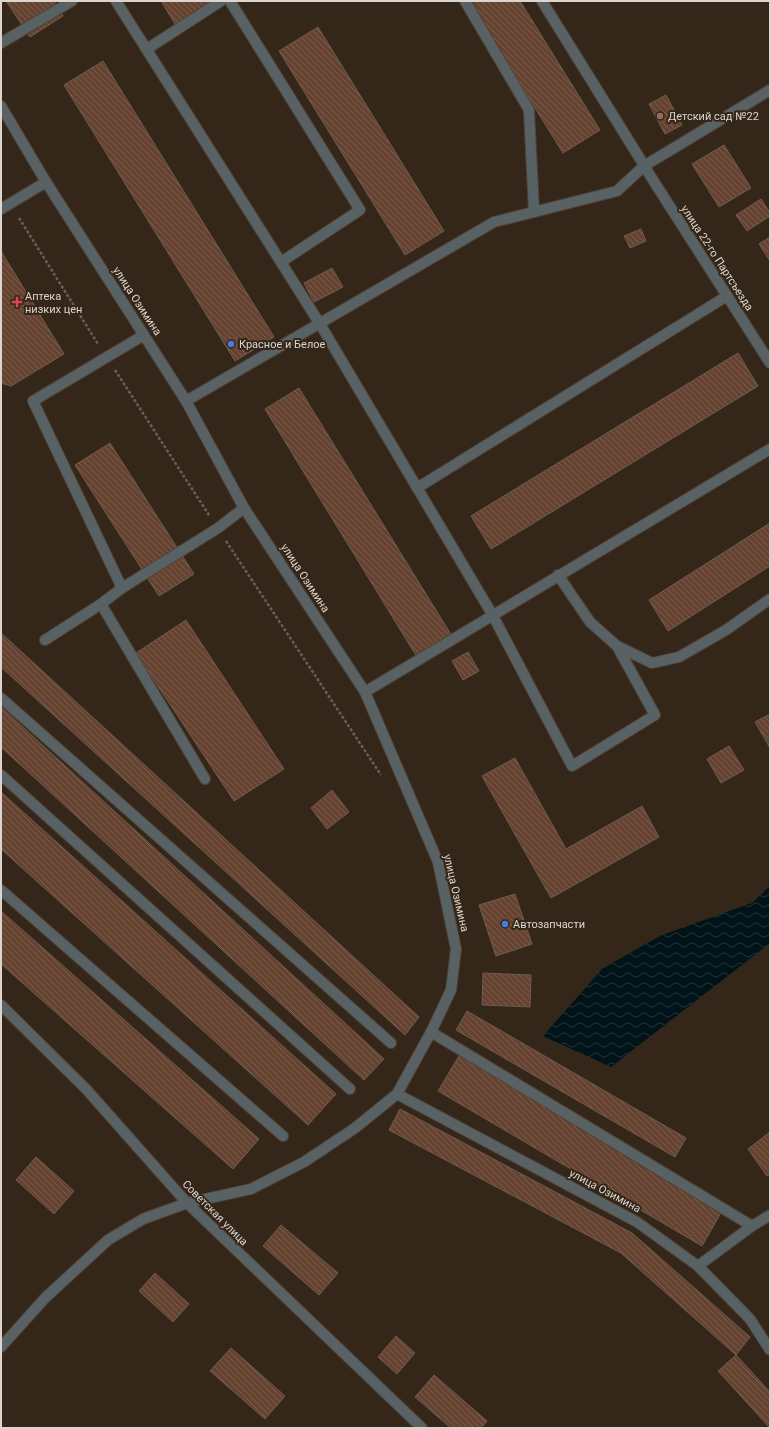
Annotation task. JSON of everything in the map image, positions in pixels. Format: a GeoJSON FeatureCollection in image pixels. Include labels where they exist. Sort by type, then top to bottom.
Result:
{"type":"FeatureCollection","features":[{"type":"Feature","properties":{"kind":"street"},"geometry":{"type":"LineString","coordinates":[[1,43],[72,1]]}},
{"type":"Feature","properties":{"kind":"street"},"geometry":{"type":"LineString","coordinates":[[116,1],[320,324],[492,614],[572,766],[655,715],[618,646]]}},
{"type":"Feature","properties":{"kind":"street"},"geometry":{"type":"LineString","coordinates":[[147,49],[221,1]]}},
{"type":"Feature","properties":{"kind":"street"},"geometry":{"type":"LineString","coordinates":[[230,1],[360,210],[281,262]]}},
{"type":"Feature","properties":{"kind":"street"},"geometry":{"type":"LineString","coordinates":[[465,1],[529,110],[534,212]]}},
{"type":"Feature","properties":{"kind":"street","name":"улица 22-го Партсъезда"},"geometry":{"type":"LineString","coordinates":[[542,1],[645,168],[770,363]]}},
{"type":"Feature","properties":{"kind":"street"},"geometry":{"type":"LineString","coordinates":[[186,401],[494,222],[617,191],[645,168],[770,90]]}},
{"type":"Feature","properties":{"kind":"street","name":"улица Озимина"},"geometry":{"type":"LineString","coordinates":[[1,106],[46,182],[186,401],[244,508],[365,692],[438,862],[448,902],[456,949],[450,990],[431,1032],[397,1094],[354,1128],[304,1162],[250,1189],[186,1203],[143,1219],[108,1240],[45,1298],[1,1347]]}},
{"type":"Feature","properties":{"kind":"street"},"geometry":{"type":"LineString","coordinates":[[1,209],[46,182]]}},
{"type":"Feature","properties":{"kind":"street"},"geometry":{"type":"LineString","coordinates":[[417,488],[727,296]]}},
{"type":"Feature","properties":{"kind":"street"},"geometry":{"type":"LineString","coordinates":[[122,588],[33,401],[144,335]]}},
{"type":"Feature","properties":{"kind":"street"},"geometry":{"type":"LineString","coordinates":[[365,692],[492,614],[770,449]]}},
{"type":"Feature","properties":{"kind":"street"},"geometry":{"type":"LineString","coordinates":[[45,640],[101,604],[122,588],[218,528],[244,508]]}},
{"type":"Feature","properties":{"kind":"street"},"geometry":{"type":"LineString","coordinates":[[558,575],[590,622],[618,646],[652,663],[679,657],[726,630],[770,599]]}},
{"type":"Feature","properties":{"kind":"street"},"geometry":{"type":"LineString","coordinates":[[101,604],[205,779]]}},
{"type":"Feature","properties":{"kind":"street"},"geometry":{"type":"LineString","coordinates":[[1,698],[391,1043]]}},
{"type":"Feature","properties":{"kind":"street"},"geometry":{"type":"LineString","coordinates":[[1,775],[350,1088]]}},
{"type":"Feature","properties":{"kind":"street"},"geometry":{"type":"LineString","coordinates":[[1,890],[283,1136]]}},
{"type":"Feature","properties":{"kind":"street","name":"Советская улица"},"geometry":{"type":"LineString","coordinates":[[1,1005],[86,1089],[186,1203],[422,1428]]}},
{"type":"Feature","properties":{"kind":"street"},"geometry":{"type":"LineString","coordinates":[[431,1032],[752,1226]]}},
{"type":"Feature","properties":{"kind":"street","name":"улица Озимина"},"geometry":{"type":"LineString","coordinates":[[397,1094],[638,1222],[698,1266],[750,1319],[770,1350]]}},
{"type":"Feature","properties":{"kind":"street"},"geometry":{"type":"LineString","coordinates":[[698,1266],[752,1226],[770,1215]]}},
{"type":"Feature","properties":{"kind":"water"},"geometry":{"type":"Polygon","coordinates":[[[770,886],[770,943],[611,1067],[543,1036],[603,968],[662,935],[752,903],[770,886]]]}},
{"type":"Feature","properties":{"kind":"building"},"geometry":{"type":"Polygon","coordinates":[[[6,1],[54,1],[63,16],[30,37],[6,1]]]}},
{"type":"Feature","properties":{"kind":"building"},"geometry":{"type":"Polygon","coordinates":[[[161,1],[213,1],[175,24],[161,1]]]}},
{"type":"Feature","properties":{"kind":"building"},"geometry":{"type":"Polygon","coordinates":[[[469,1],[520,1],[600,130],[563,153],[469,1]]]}},
{"type":"Feature","properties":{"kind":"building"},"geometry":{"type":"Polygon","coordinates":[[[318,27],[444,231],[405,255],[279,51],[318,27]]]}},
{"type":"Feature","properties":{"kind":"building"},"geometry":{"type":"Polygon","coordinates":[[[103,61],[274,337],[235,361],[64,85],[103,61]]]}},
{"type":"Feature","properties":{"kind":"building"},"geometry":{"type":"Polygon","coordinates":[[[666,95],[682,125],[665,134],[649,104],[666,95]]]}},
{"type":"Feature","properties":{"kind":"building"},"geometry":{"type":"Polygon","coordinates":[[[724,145],[751,188],[719,207],[692,164],[724,145]]]}},
{"type":"Feature","properties":{"kind":"building"},"geometry":{"type":"Polygon","coordinates":[[[761,199],[770,213],[770,216],[747,231],[736,215],[761,199]]]}},
{"type":"Feature","properties":{"kind":"building"},"geometry":{"type":"Polygon","coordinates":[[[641,229],[646,241],[630,248],[624,236],[641,229]]]}},
{"type":"Feature","properties":{"kind":"building"},"geometry":{"type":"Polygon","coordinates":[[[770,237],[770,261],[759,244],[770,237]]]}},
{"type":"Feature","properties":{"kind":"building","name":"Аптека низких цен"},"geometry":{"type":"Polygon","coordinates":[[[1,251],[64,354],[11,386],[1,383],[1,251]]]}},
{"type":"Feature","properties":{"kind":"building"},"geometry":{"type":"Polygon","coordinates":[[[332,268],[343,287],[314,302],[304,283],[332,268]]]}},
{"type":"Feature","properties":{"kind":"building"},"geometry":{"type":"Polygon","coordinates":[[[738,353],[758,386],[491,549],[471,516],[738,353]]]}},
{"type":"Feature","properties":{"kind":"building"},"geometry":{"type":"Polygon","coordinates":[[[299,388],[455,641],[420,662],[265,409],[299,388]]]}},
{"type":"Feature","properties":{"kind":"building"},"geometry":{"type":"Polygon","coordinates":[[[110,443],[194,574],[159,596],[75,465],[110,443]]]}},
{"type":"Feature","properties":{"kind":"building"},"geometry":{"type":"Polygon","coordinates":[[[770,523],[770,566],[668,631],[649,600],[770,523]]]}},
{"type":"Feature","properties":{"kind":"building"},"geometry":{"type":"Polygon","coordinates":[[[186,620],[284,769],[234,801],[136,653],[186,620]]]}},
{"type":"Feature","properties":{"kind":"building"},"geometry":{"type":"Polygon","coordinates":[[[1,633],[419,1017],[405,1035],[1,667],[1,633]]]}},
{"type":"Feature","properties":{"kind":"building"},"geometry":{"type":"Polygon","coordinates":[[[468,652],[479,671],[463,680],[452,661],[468,652]]]}},
{"type":"Feature","properties":{"kind":"building"},"geometry":{"type":"Polygon","coordinates":[[[1,707],[384,1059],[364,1080],[1,747],[1,707]]]}},
{"type":"Feature","properties":{"kind":"building"},"geometry":{"type":"Polygon","coordinates":[[[770,714],[770,748],[755,722],[770,714]]]}},
{"type":"Feature","properties":{"kind":"building"},"geometry":{"type":"Polygon","coordinates":[[[729,746],[744,770],[721,783],[707,759],[729,746]]]}},
{"type":"Feature","properties":{"kind":"building"},"geometry":{"type":"Polygon","coordinates":[[[515,758],[566,849],[642,806],[659,837],[551,898],[482,776],[515,758]]]}},
{"type":"Feature","properties":{"kind":"building"},"geometry":{"type":"Polygon","coordinates":[[[332,790],[349,812],[327,829],[311,808],[332,790]]]}},
{"type":"Feature","properties":{"kind":"building"},"geometry":{"type":"Polygon","coordinates":[[[1,792],[336,1094],[308,1125],[1,849],[1,792]]]}},
{"type":"Feature","properties":{"kind":"building","name":"Автозапчасти"},"geometry":{"type":"Polygon","coordinates":[[[515,894],[532,944],[496,956],[479,905],[515,894]]]}},
{"type":"Feature","properties":{"kind":"building"},"geometry":{"type":"Polygon","coordinates":[[[1,911],[259,1139],[233,1169],[1,964],[1,911]]]}},
{"type":"Feature","properties":{"kind":"building"},"geometry":{"type":"Polygon","coordinates":[[[483,973],[531,975],[530,1007],[482,1005],[483,973]]]}},
{"type":"Feature","properties":{"kind":"building"},"geometry":{"type":"Polygon","coordinates":[[[467,1011],[686,1138],[675,1157],[456,1030],[467,1011]]]}},
{"type":"Feature","properties":{"kind":"building"},"geometry":{"type":"Polygon","coordinates":[[[459,1056],[722,1211],[702,1246],[438,1091],[459,1056]]]}},
{"type":"Feature","properties":{"kind":"building"},"geometry":{"type":"Polygon","coordinates":[[[400,1109],[632,1233],[750,1337],[736,1355],[621,1253],[389,1130],[400,1109]]]}},
{"type":"Feature","properties":{"kind":"building"},"geometry":{"type":"Polygon","coordinates":[[[770,1132],[770,1174],[767,1176],[748,1149],[770,1132]]]}},
{"type":"Feature","properties":{"kind":"building"},"geometry":{"type":"Polygon","coordinates":[[[36,1157],[74,1191],[54,1214],[16,1180],[36,1157]]]}},
{"type":"Feature","properties":{"kind":"building"},"geometry":{"type":"Polygon","coordinates":[[[281,1225],[338,1273],[319,1295],[263,1246],[281,1225]]]}},
{"type":"Feature","properties":{"kind":"building"},"geometry":{"type":"Polygon","coordinates":[[[155,1273],[189,1304],[173,1322],[139,1291],[155,1273]]]}},
{"type":"Feature","properties":{"kind":"building"},"geometry":{"type":"Polygon","coordinates":[[[396,1336],[415,1353],[397,1374],[378,1357],[396,1336]]]}},
{"type":"Feature","properties":{"kind":"building"},"geometry":{"type":"Polygon","coordinates":[[[231,1348],[285,1396],[265,1419],[210,1371],[231,1348]]]}},
{"type":"Feature","properties":{"kind":"building"},"geometry":{"type":"Polygon","coordinates":[[[736,1355],[770,1392],[770,1428],[718,1371],[736,1355]]]}},
{"type":"Feature","properties":{"kind":"building"},"geometry":{"type":"Polygon","coordinates":[[[434,1375],[487,1421],[481,1428],[451,1428],[415,1397],[434,1375]]]}},
{"type":"Feature","properties":{"kind":"place","name":"Детский сад №22"},"geometry":{"type":"Point","coordinates":[660,116]}},
{"type":"Feature","properties":{"kind":"place","name":"Аптека низких цен"},"geometry":{"type":"Point","coordinates":[17,302]}},
{"type":"Feature","properties":{"kind":"place","name":"Красное и Белое"},"geometry":{"type":"Point","coordinates":[231,344]}},
{"type":"Feature","properties":{"kind":"place","name":"Автозапчасти"},"geometry":{"type":"Point","coordinates":[505,924]}}]}
